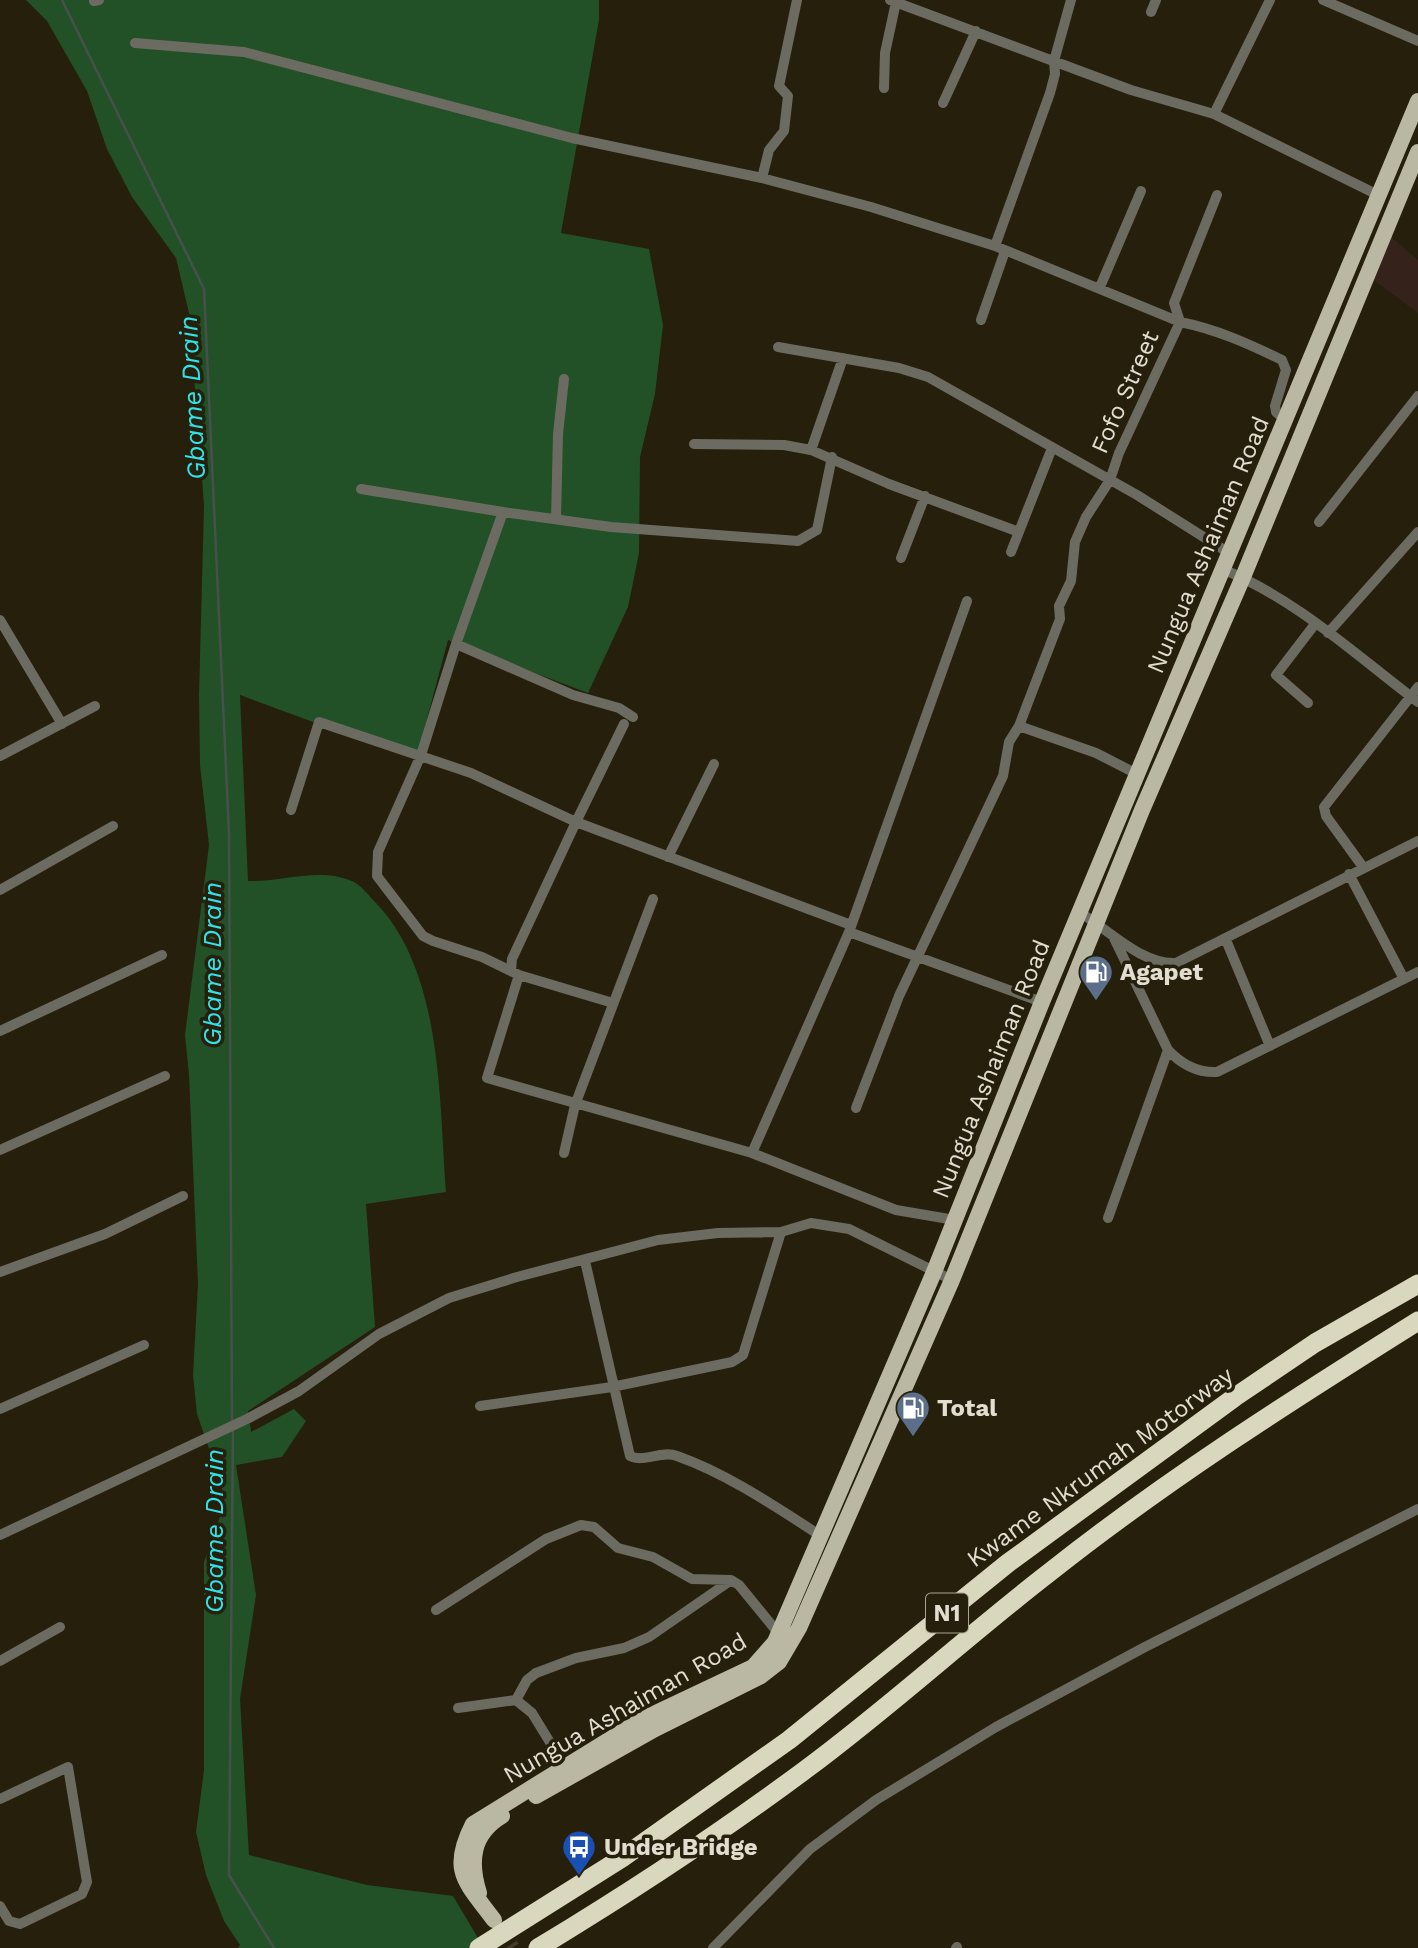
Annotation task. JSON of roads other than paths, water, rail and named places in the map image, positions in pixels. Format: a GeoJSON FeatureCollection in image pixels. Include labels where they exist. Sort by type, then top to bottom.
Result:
{"type":"FeatureCollection","features":[{"type":"Feature","properties":{"kind":"highway","name":"Kwame Nkrumah Motorway"},"geometry":{"type":"LineString","coordinates":[[479,1948],[622,1858],[789,1740],[1008,1563],[1235,1397],[1315,1343],[1418,1284]]}},
{"type":"Feature","properties":{"kind":"highway","name":"N1"},"geometry":{"type":"LineString","coordinates":[[538,1948],[636,1886],[806,1770],[1051,1571],[1144,1502],[1254,1425],[1418,1321]]}},
{"type":"Feature","properties":{"kind":"main road","name":"Nungua Ashaiman Road"},"geometry":{"type":"LineString","coordinates":[[494,1920],[461,1873],[460,1854],[473,1824],[567,1770],[641,1720],[753,1667],[766,1655],[779,1634],[934,1272],[1079,912],[1418,101]]}},
{"type":"Feature","properties":{"kind":"main road","name":"Nungua Ashaiman Road"},"geometry":{"type":"LineString","coordinates":[[567,1770],[744,1686],[779,1662],[808,1610],[952,1280],[1096,922],[1243,577],[1418,152]]}},
{"type":"Feature","properties":{"kind":"street"},"geometry":{"type":"LineString","coordinates":[[762,178],[769,150],[784,131],[788,96],[779,86],[797,0]]}},
{"type":"Feature","properties":{"kind":"street"},"geometry":{"type":"LineString","coordinates":[[981,320],[1000,248],[1050,93],[1055,74],[1054,61],[1071,0]]}},
{"type":"Feature","properties":{"kind":"street"},"geometry":{"type":"LineString","coordinates":[[1151,12],[1156,0]]}},
{"type":"Feature","properties":{"kind":"street"},"geometry":{"type":"LineString","coordinates":[[1214,114],[1270,0]]}},
{"type":"Feature","properties":{"kind":"street"},"geometry":{"type":"LineString","coordinates":[[1323,0],[1418,41]]}},
{"type":"Feature","properties":{"kind":"street"},"geometry":{"type":"LineString","coordinates":[[884,88],[885,53],[893,1],[920,5],[976,31],[1131,90],[1214,114],[1374,193],[1377,198]]}},
{"type":"Feature","properties":{"kind":"street"},"geometry":{"type":"LineString","coordinates":[[943,103],[976,31]]}},
{"type":"Feature","properties":{"kind":"street"},"geometry":{"type":"LineString","coordinates":[[135,43],[244,52],[572,138],[762,178],[871,207],[1000,248],[1180,322],[1212,330],[1282,360],[1286,370],[1275,406],[1276,412],[1285,419]]}},
{"type":"Feature","properties":{"kind":"street"},"geometry":{"type":"LineString","coordinates":[[1100,287],[1141,191]]}},
{"type":"Feature","properties":{"kind":"street"},"geometry":{"type":"LineString","coordinates":[[1180,322],[1174,303],[1217,195]]}},
{"type":"Feature","properties":{"kind":"street","name":"Fofo Street"},"geometry":{"type":"LineString","coordinates":[[856,1108],[918,955],[997,790],[1006,764],[1006,750],[1019,726],[1060,619],[1059,606],[1071,581],[1075,542],[1086,517],[1110,480],[1119,453],[1180,322]]}},
{"type":"Feature","properties":{"kind":"street"},"geometry":{"type":"LineString","coordinates":[[778,348],[899,368],[928,377],[1110,480],[1229,553]]}},
{"type":"Feature","properties":{"kind":"street"},"geometry":{"type":"LineString","coordinates":[[811,450],[843,358]]}},
{"type":"Feature","properties":{"kind":"street"},"geometry":{"type":"LineString","coordinates":[[556,519],[558,434],[564,379]]}},
{"type":"Feature","properties":{"kind":"street"},"geometry":{"type":"LineString","coordinates":[[1319,522],[1418,396]]}},
{"type":"Feature","properties":{"kind":"street"},"geometry":{"type":"LineString","coordinates":[[694,444],[784,445],[811,450],[889,484],[1018,532]]}},
{"type":"Feature","properties":{"kind":"street"},"geometry":{"type":"LineString","coordinates":[[1011,552],[1052,448]]}},
{"type":"Feature","properties":{"kind":"street"},"geometry":{"type":"LineString","coordinates":[[360,489],[556,519],[798,541],[817,530],[832,457]]}},
{"type":"Feature","properties":{"kind":"street"},"geometry":{"type":"LineString","coordinates":[[901,558],[925,496]]}},
{"type":"Feature","properties":{"kind":"street"},"geometry":{"type":"LineString","coordinates":[[503,512],[456,644],[421,755],[378,852],[377,876],[423,936],[515,973],[613,1003]]}},
{"type":"Feature","properties":{"kind":"street"},"geometry":{"type":"LineString","coordinates":[[1328,634],[1418,533]]}},
{"type":"Feature","properties":{"kind":"street"},"geometry":{"type":"LineString","coordinates":[[1222,569],[1243,577],[1315,624],[1415,695],[1324,807],[1326,816],[1363,867]]}},
{"type":"Feature","properties":{"kind":"street"},"geometry":{"type":"LineString","coordinates":[[752,1153],[850,928],[967,601]]}},
{"type":"Feature","properties":{"kind":"street"},"geometry":{"type":"LineString","coordinates":[[0,620],[62,724]]}},
{"type":"Feature","properties":{"kind":"street"},"geometry":{"type":"LineString","coordinates":[[1308,703],[1276,675],[1315,624]]}},
{"type":"Feature","properties":{"kind":"street"},"geometry":{"type":"LineString","coordinates":[[456,644],[573,695],[619,708],[628,720],[576,822],[512,959],[515,973],[487,1078],[752,1153],[897,1210],[954,1220]]}},
{"type":"Feature","properties":{"kind":"street"},"geometry":{"type":"LineString","coordinates":[[0,756],[95,706]]}},
{"type":"Feature","properties":{"kind":"street"},"geometry":{"type":"LineString","coordinates":[[291,810],[319,722],[471,773],[576,822],[1042,1002]]}},
{"type":"Feature","properties":{"kind":"street"},"geometry":{"type":"LineString","coordinates":[[1019,726],[1096,752],[1137,774]]}},
{"type":"Feature","properties":{"kind":"street"},"geometry":{"type":"LineString","coordinates":[[668,857],[714,764]]}},
{"type":"Feature","properties":{"kind":"street"},"geometry":{"type":"LineString","coordinates":[[0,890],[113,826]]}},
{"type":"Feature","properties":{"kind":"street"},"geometry":{"type":"LineString","coordinates":[[1079,912],[1096,922],[1114,939],[1168,963],[1183,961],[1418,841]]}},
{"type":"Feature","properties":{"kind":"street"},"geometry":{"type":"LineString","coordinates":[[1349,874],[1404,979]]}},
{"type":"Feature","properties":{"kind":"street"},"geometry":{"type":"LineString","coordinates":[[564,1153],[575,1105],[653,899]]}},
{"type":"Feature","properties":{"kind":"street"},"geometry":{"type":"LineString","coordinates":[[1114,939],[1168,1050],[1179,1062],[1206,1073],[1217,1072],[1418,972]]}},
{"type":"Feature","properties":{"kind":"street"},"geometry":{"type":"LineString","coordinates":[[1226,940],[1270,1046]]}},
{"type":"Feature","properties":{"kind":"street"},"geometry":{"type":"LineString","coordinates":[[0,1031],[162,955]]}},
{"type":"Feature","properties":{"kind":"street"},"geometry":{"type":"LineString","coordinates":[[1108,1218],[1168,1050]]}},
{"type":"Feature","properties":{"kind":"street"},"geometry":{"type":"LineString","coordinates":[[0,1150],[165,1076]]}},
{"type":"Feature","properties":{"kind":"street"},"geometry":{"type":"LineString","coordinates":[[0,1272],[106,1234],[183,1196]]}},
{"type":"Feature","properties":{"kind":"street"},"geometry":{"type":"LineString","coordinates":[[0,1535],[250,1418],[299,1391],[379,1334],[449,1298],[658,1240],[718,1233],[781,1232],[811,1223],[833,1225],[849,1229],[952,1280]]}},
{"type":"Feature","properties":{"kind":"street"},"geometry":{"type":"LineString","coordinates":[[480,1406],[612,1387],[717,1367],[743,1355],[781,1232]]}},
{"type":"Feature","properties":{"kind":"street"},"geometry":{"type":"LineString","coordinates":[[585,1261],[630,1456],[636,1460],[663,1453],[676,1455],[745,1489],[821,1536]]}},
{"type":"Feature","properties":{"kind":"street"},"geometry":{"type":"LineString","coordinates":[[0,1409],[144,1345]]}},
{"type":"Feature","properties":{"kind":"street"},"geometry":{"type":"LineString","coordinates":[[713,1948],[810,1849],[876,1800],[1008,1720],[1144,1647],[1418,1509]]}},
{"type":"Feature","properties":{"kind":"street"},"geometry":{"type":"LineString","coordinates":[[436,1610],[546,1539],[581,1525],[594,1527],[618,1548],[653,1557],[692,1579],[731,1580],[739,1585],[779,1634]]}},
{"type":"Feature","properties":{"kind":"street"},"geometry":{"type":"LineString","coordinates":[[516,1700],[527,1680],[536,1673],[584,1656],[624,1648],[649,1637],[731,1580]]}},
{"type":"Feature","properties":{"kind":"street"},"geometry":{"type":"LineString","coordinates":[[0,1661],[60,1628]]}},
{"type":"Feature","properties":{"kind":"street"},"geometry":{"type":"LineString","coordinates":[[458,1709],[516,1700],[532,1713],[567,1770]]}},
{"type":"Feature","properties":{"kind":"street"},"geometry":{"type":"LineString","coordinates":[[0,1799],[68,1767],[87,1882],[82,1894],[20,1924],[9,1922],[0,1906]]}},
{"type":"Feature","properties":{"kind":"waterway","name":"Gbame Drain"},"geometry":{"type":"LineString","coordinates":[[62,0],[204,289],[229,834],[232,1422]]}},
{"type":"Feature","properties":{"kind":"waterway","name":"Gbame Drain"},"geometry":{"type":"LineString","coordinates":[[233,1429],[229,1875],[274,1948]]}},
{"type":"Feature","properties":{"kind":"tunnel"},"geometry":{"type":"LineString","coordinates":[[497,1925],[512,1948]]}},
{"type":"Feature","properties":{"kind":"place","name":"Agapet"},"geometry":{"type":"Point","coordinates":[1096,1002]}},
{"type":"Feature","properties":{"kind":"place","name":"Total"},"geometry":{"type":"Point","coordinates":[913,1438]}},
{"type":"Feature","properties":{"kind":"place","name":"Under Bridge"},"geometry":{"type":"Point","coordinates":[579,1877]}}]}
